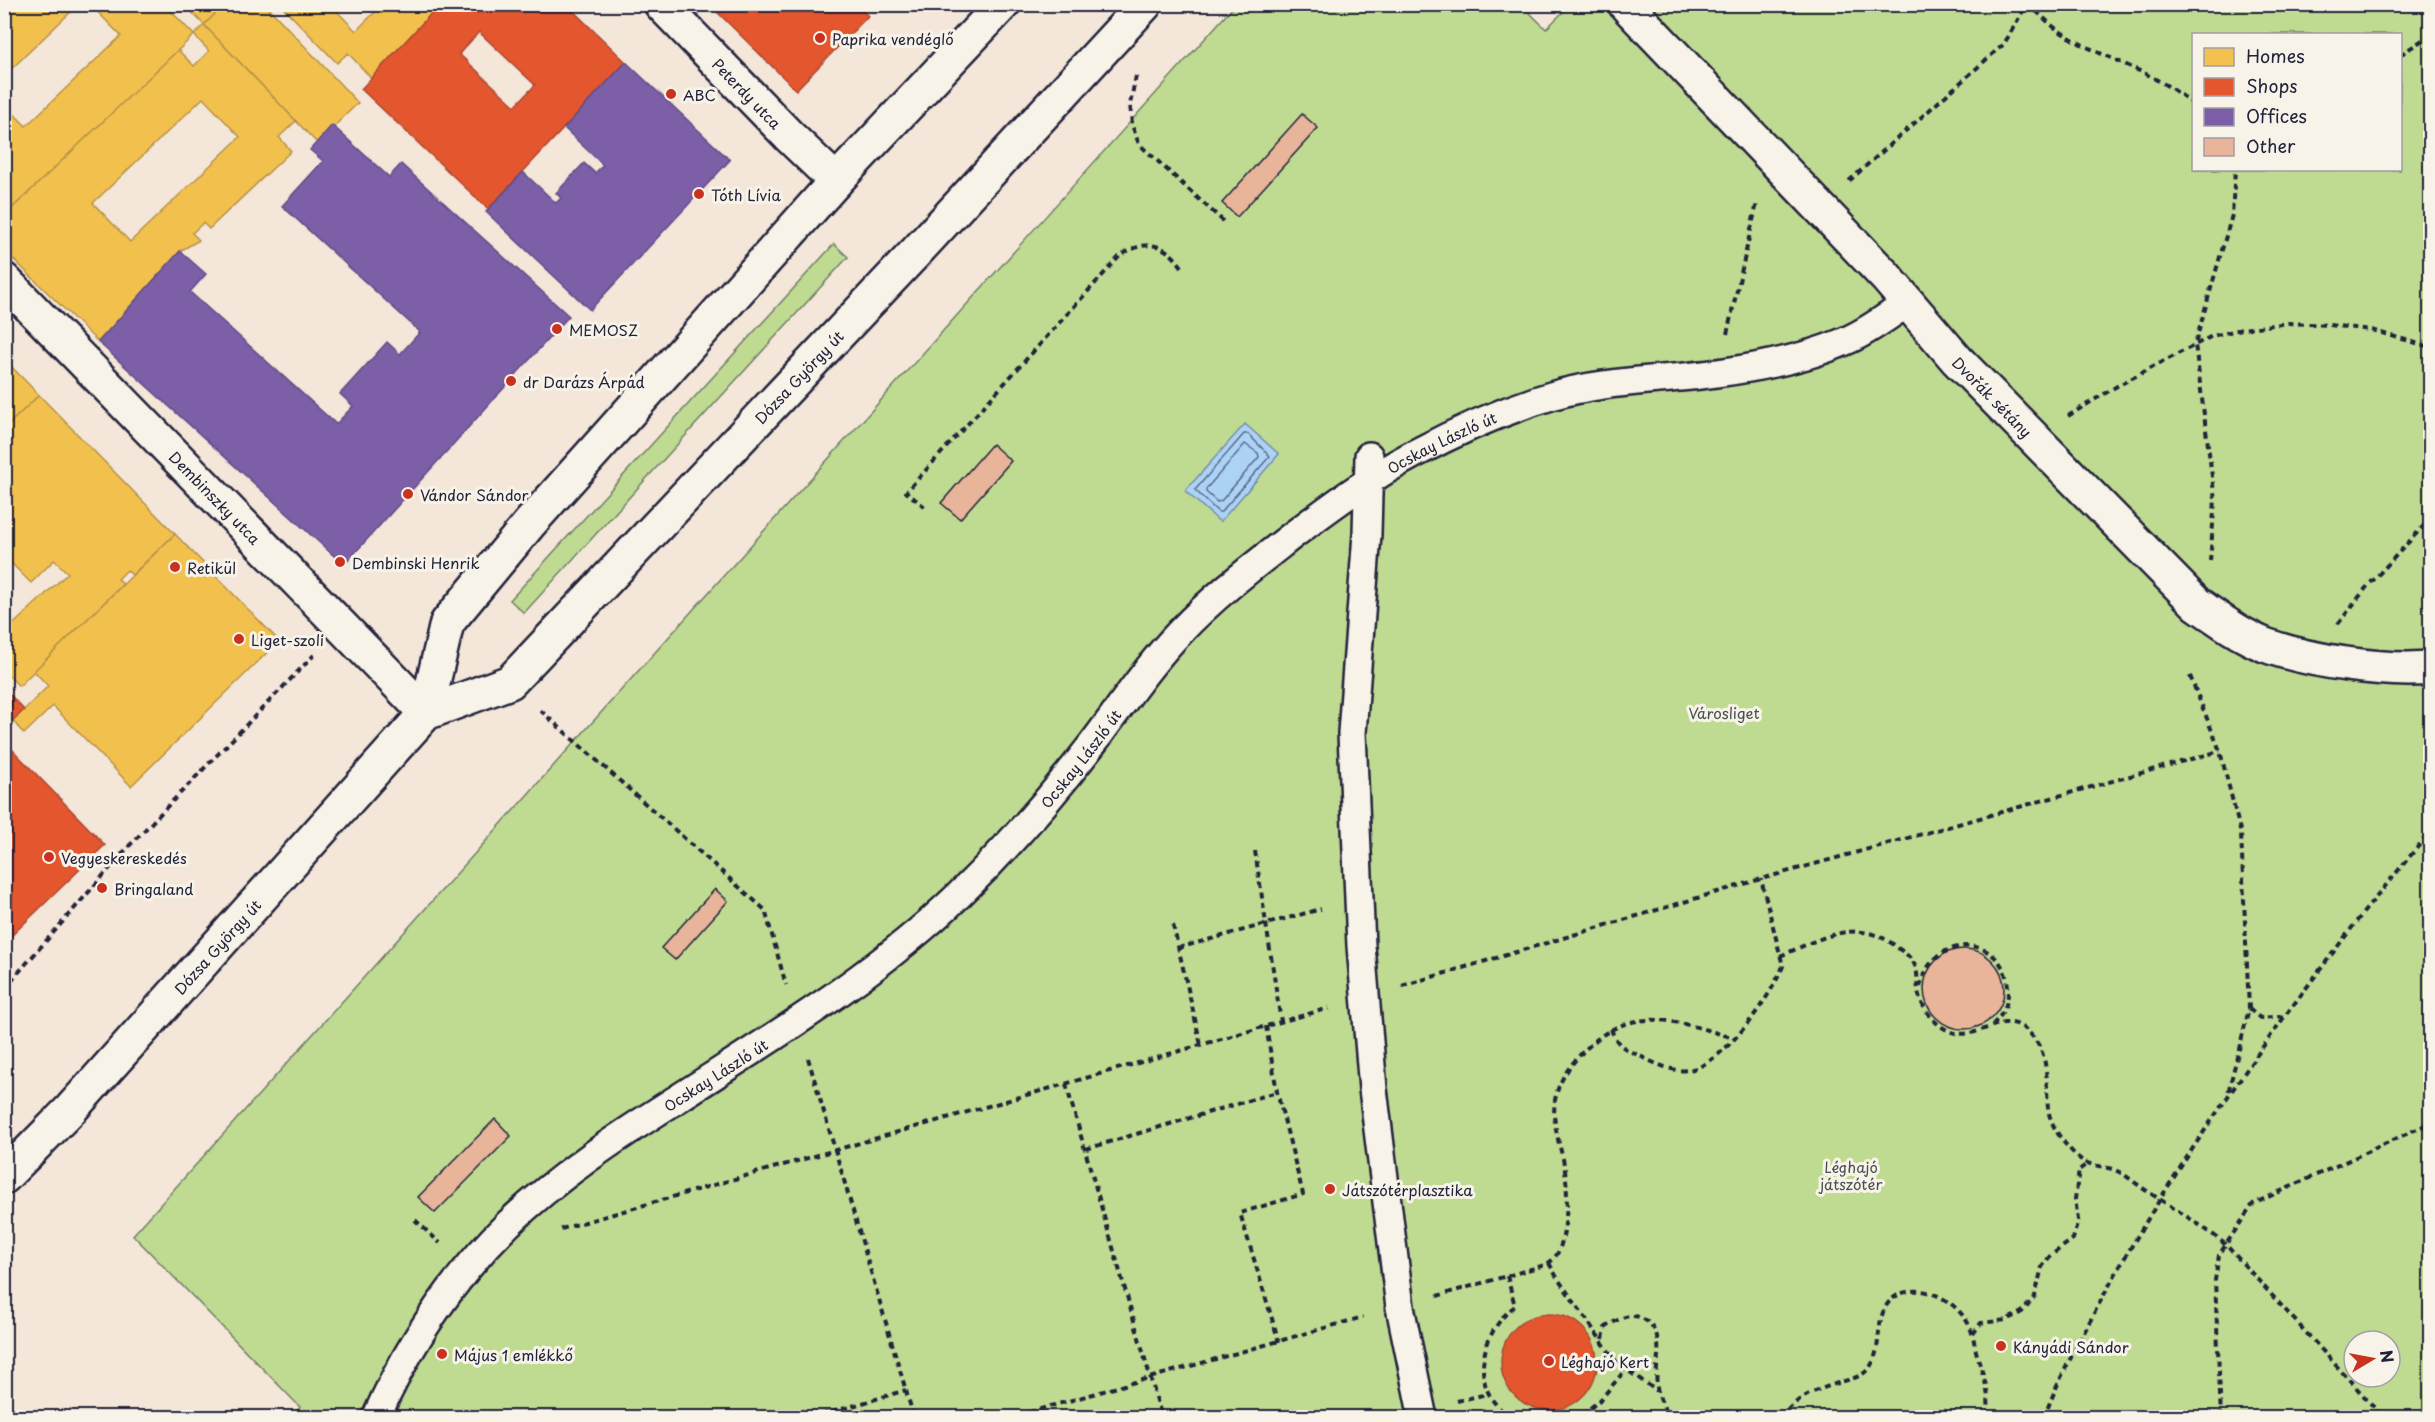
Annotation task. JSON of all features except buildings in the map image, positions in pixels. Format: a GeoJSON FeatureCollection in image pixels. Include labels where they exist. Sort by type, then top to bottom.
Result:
{"type":"FeatureCollection","features":[{"type":"Feature","properties":{"kind":"main road","name":"Peterdy utca"},"geometry":{"type":"LineString","coordinates":[[661,4],[836,181]]}},
{"type":"Feature","properties":{"kind":"main road","name":"Dózsa György út"},"geometry":{"type":"LineString","coordinates":[[426,713],[447,624],[530,523],[836,181],[1004,4]]}},
{"type":"Feature","properties":{"kind":"main road","name":"Dózsa György út"},"geometry":{"type":"LineString","coordinates":[[4,1177],[79,1100],[426,713],[510,682],[916,252],[1145,4]]}},
{"type":"Feature","properties":{"kind":"main road","name":"Dvořák sétány"},"geometry":{"type":"LineString","coordinates":[[1625,4],[1870,260],[1957,360],[2197,604],[2230,627],[2265,644],[2302,655],[2365,666],[2430,668]]}},
{"type":"Feature","properties":{"kind":"main road","name":"Dembinszky utca"},"geometry":{"type":"LineString","coordinates":[[4,280],[426,713]]}},
{"type":"Feature","properties":{"kind":"street","name":"Ocskay László út"},"geometry":{"type":"LineString","coordinates":[[376,1418],[392,1382],[421,1332],[468,1267],[509,1223],[546,1190],[606,1145],[797,1021],[891,955],[959,895],[1032,819],[1180,632],[1219,595],[1368,468],[1414,454],[1472,425],[1552,395],[1590,388],[1717,373],[1769,364],[1817,352],[1853,338],[1908,303]]}},
{"type":"Feature","properties":{"kind":"street"},"geometry":{"type":"LineString","coordinates":[[1368,468],[1367,534],[1352,733],[1359,899],[1373,1089],[1400,1306],[1423,1418]]}},
{"type":"Feature","properties":{"kind":"path"},"geometry":{"type":"LineString","coordinates":[[1849,181],[2004,44],[2028,4],[2064,34],[2141,70],[2176,90],[2192,104]]}},
{"type":"Feature","properties":{"kind":"path"},"geometry":{"type":"LineString","coordinates":[[2402,54],[2430,35]]}},
{"type":"Feature","properties":{"kind":"path"},"geometry":{"type":"LineString","coordinates":[[1138,66],[1130,104],[1132,125],[1139,144],[1223,220]]}},
{"type":"Feature","properties":{"kind":"path"},"geometry":{"type":"LineString","coordinates":[[2210,563],[2215,500],[2195,344],[2232,215],[2235,171]]}},
{"type":"Feature","properties":{"kind":"path"},"geometry":{"type":"LineString","coordinates":[[1717,373],[1757,203]]}},
{"type":"Feature","properties":{"kind":"path"},"geometry":{"type":"LineString","coordinates":[[925,507],[906,492],[1119,257],[1132,248],[1157,246],[1167,250],[1182,267]]}},
{"type":"Feature","properties":{"kind":"path"},"geometry":{"type":"LineString","coordinates":[[2060,421],[2117,386],[2195,344],[2212,336],[2241,329],[2264,325],[2308,323],[2371,330],[2430,347]]}},
{"type":"Feature","properties":{"kind":"path"},"geometry":{"type":"LineString","coordinates":[[2336,628],[2366,588],[2430,519]]}},
{"type":"Feature","properties":{"kind":"path"},"geometry":{"type":"LineString","coordinates":[[4,989],[129,846],[320,649]]}},
{"type":"Feature","properties":{"kind":"path"},"geometry":{"type":"LineString","coordinates":[[2190,676],[2220,751],[2241,834],[2249,1009],[2227,1096]]}},
{"type":"Feature","properties":{"kind":"path"},"geometry":{"type":"LineString","coordinates":[[539,709],[765,910],[914,1418]]}},
{"type":"Feature","properties":{"kind":"path"},"geometry":{"type":"LineString","coordinates":[[2044,1418],[2051,1396],[2108,1286],[2227,1096],[2363,914],[2430,832]]}},
{"type":"Feature","properties":{"kind":"path"},"geometry":{"type":"LineString","coordinates":[[1255,850],[1281,1022]]}},
{"type":"Feature","properties":{"kind":"path"},"geometry":{"type":"LineString","coordinates":[[1611,1029],[1616,1042],[1628,1050],[1674,1069],[1692,1070],[1723,1052],[1759,1008],[1778,979],[1783,966],[1761,879]]}},
{"type":"Feature","properties":{"kind":"path"},"geometry":{"type":"LineString","coordinates":[[1178,948],[1359,899]]}},
{"type":"Feature","properties":{"kind":"path"},"geometry":{"type":"LineString","coordinates":[[1173,925],[1201,1045]]}},
{"type":"Feature","properties":{"kind":"path"},"geometry":{"type":"LineString","coordinates":[[1780,956],[1831,934],[1864,932],[1878,934],[1912,959],[1917,970],[1918,993],[1925,1009],[1936,1024],[1949,1031],[1961,1033],[1977,1031],[2007,1021],[2021,1025],[2040,1048],[2045,1063],[2048,1111],[2051,1121],[2078,1157],[2087,1164],[2116,1171],[2204,1226],[2226,1245],[2384,1418]]}},
{"type":"Feature","properties":{"kind":"path"},"geometry":{"type":"LineString","coordinates":[[1918,993],[1928,964],[1940,954],[1963,945],[1987,952],[2002,966],[2008,985],[2006,1007],[1992,1025]]}},
{"type":"Feature","properties":{"kind":"path"},"geometry":{"type":"LineString","coordinates":[[2249,1009],[2260,1018],[2285,1016]]}},
{"type":"Feature","properties":{"kind":"path"},"geometry":{"type":"LineString","coordinates":[[1011,1417],[1549,1263],[1562,1246],[1568,1207],[1563,1160],[1554,1120],[1555,1099],[1570,1065],[1602,1033],[1635,1020],[1656,1019],[1734,1038]]}},
{"type":"Feature","properties":{"kind":"path"},"geometry":{"type":"LineString","coordinates":[[1266,1026],[1277,1092],[1303,1194],[1240,1213],[1278,1342]]}},
{"type":"Feature","properties":{"kind":"path"},"geometry":{"type":"LineString","coordinates":[[1066,1084],[1161,1418]]}},
{"type":"Feature","properties":{"kind":"path"},"geometry":{"type":"LineString","coordinates":[[1086,1149],[1277,1092]]}},
{"type":"Feature","properties":{"kind":"path"},"geometry":{"type":"LineString","coordinates":[[2221,1418],[2216,1280],[2219,1255],[2253,1204],[2430,1123]]}},
{"type":"Feature","properties":{"kind":"path"},"geometry":{"type":"LineString","coordinates":[[1973,1335],[1981,1323],[2006,1320],[2022,1312],[2035,1296],[2042,1267],[2050,1256],[2073,1239],[2078,1220],[2075,1199],[2079,1170],[2087,1164]]}},
{"type":"Feature","properties":{"kind":"path"},"geometry":{"type":"LineString","coordinates":[[1549,1263],[1617,1363],[1657,1391]]}},
{"type":"Feature","properties":{"kind":"path"},"geometry":{"type":"LineString","coordinates":[[1507,1276],[1515,1306],[1495,1324],[1485,1349],[1482,1365],[1487,1394],[1495,1405],[1513,1418]]}},
{"type":"Feature","properties":{"kind":"path"},"geometry":{"type":"LineString","coordinates":[[1781,1418],[1811,1391],[1852,1379],[1869,1368],[1875,1357],[1882,1314],[1888,1302],[1901,1294],[1914,1291],[1931,1293],[1947,1300],[1969,1324],[1988,1390],[1987,1418]]}},
{"type":"Feature","properties":{"kind":"path"},"geometry":{"type":"LineString","coordinates":[[1603,1340],[1605,1328],[1617,1319],[1636,1316],[1647,1321],[1656,1332],[1660,1350],[1657,1391],[1669,1418]]}},
{"type":"Feature","properties":{"kind":"path"},"geometry":{"type":"LineString","coordinates":[[1582,1415],[1601,1399],[1626,1369]]}},
{"type":"Feature","properties":{"kind":"path"},"geometry":{"type":"LineString","coordinates":[[812,1418],[906,1390]]}},
{"type":"Feature","properties":{"kind":"green space","name":"Városliget"},"geometry":{"type":"Polygon","coordinates":[[[1571,4],[2430,5],[2430,1417],[292,1417],[300,1407],[133,1235],[1235,5],[1522,5],[1546,29],[1571,4]]]}},
{"type":"Feature","properties":{"kind":"green space"},"geometry":{"type":"Polygon","coordinates":[[[834,244],[848,257],[524,613],[510,600],[834,244]]]}},
{"type":"Feature","properties":{"kind":"water"},"geometry":{"type":"Polygon","coordinates":[[[1245,424],[1279,454],[1220,522],[1185,491],[1245,424]]]}},
{"type":"Feature","properties":{"kind":"place","name":"Paprika vendéglő"},"geometry":{"type":"Point","coordinates":[820,38]}},
{"type":"Feature","properties":{"kind":"place","name":"ABC"},"geometry":{"type":"Point","coordinates":[671,94]}},
{"type":"Feature","properties":{"kind":"place","name":"Tóth Lívia"},"geometry":{"type":"Point","coordinates":[699,194]}},
{"type":"Feature","properties":{"kind":"place","name":"MEMOSZ"},"geometry":{"type":"Point","coordinates":[557,329]}},
{"type":"Feature","properties":{"kind":"place","name":"dr Darázs Árpád"},"geometry":{"type":"Point","coordinates":[511,381]}},
{"type":"Feature","properties":{"kind":"place","name":"Vándor Sándor"},"geometry":{"type":"Point","coordinates":[408,494]}},
{"type":"Feature","properties":{"kind":"place","name":"Dembinski Henrik"},"geometry":{"type":"Point","coordinates":[340,562]}},
{"type":"Feature","properties":{"kind":"place","name":"Retikül"},"geometry":{"type":"Point","coordinates":[175,567]}},
{"type":"Feature","properties":{"kind":"place","name":"Liget-szoli"},"geometry":{"type":"Point","coordinates":[239,639]}},
{"type":"Feature","properties":{"kind":"place","name":"Vegyeskereskedés"},"geometry":{"type":"Point","coordinates":[49,857]}},
{"type":"Feature","properties":{"kind":"place","name":"Bringaland"},"geometry":{"type":"Point","coordinates":[102,888]}},
{"type":"Feature","properties":{"kind":"place","name":"Játszótérplasztika"},"geometry":{"type":"Point","coordinates":[1330,1189]}},
{"type":"Feature","properties":{"kind":"place","name":"Kányádi Sándor"},"geometry":{"type":"Point","coordinates":[2001,1346]}},
{"type":"Feature","properties":{"kind":"place","name":"Május 1 emlékkő"},"geometry":{"type":"Point","coordinates":[442,1354]}},
{"type":"Feature","properties":{"kind":"place","name":"Léghajó Kert"},"geometry":{"type":"Point","coordinates":[1549,1361]}},
{"type":"Feature","properties":{"kind":"park label","name":"Léghajó játszótér"},"geometry":{"type":"Point","coordinates":[1851,1174]}}]}
